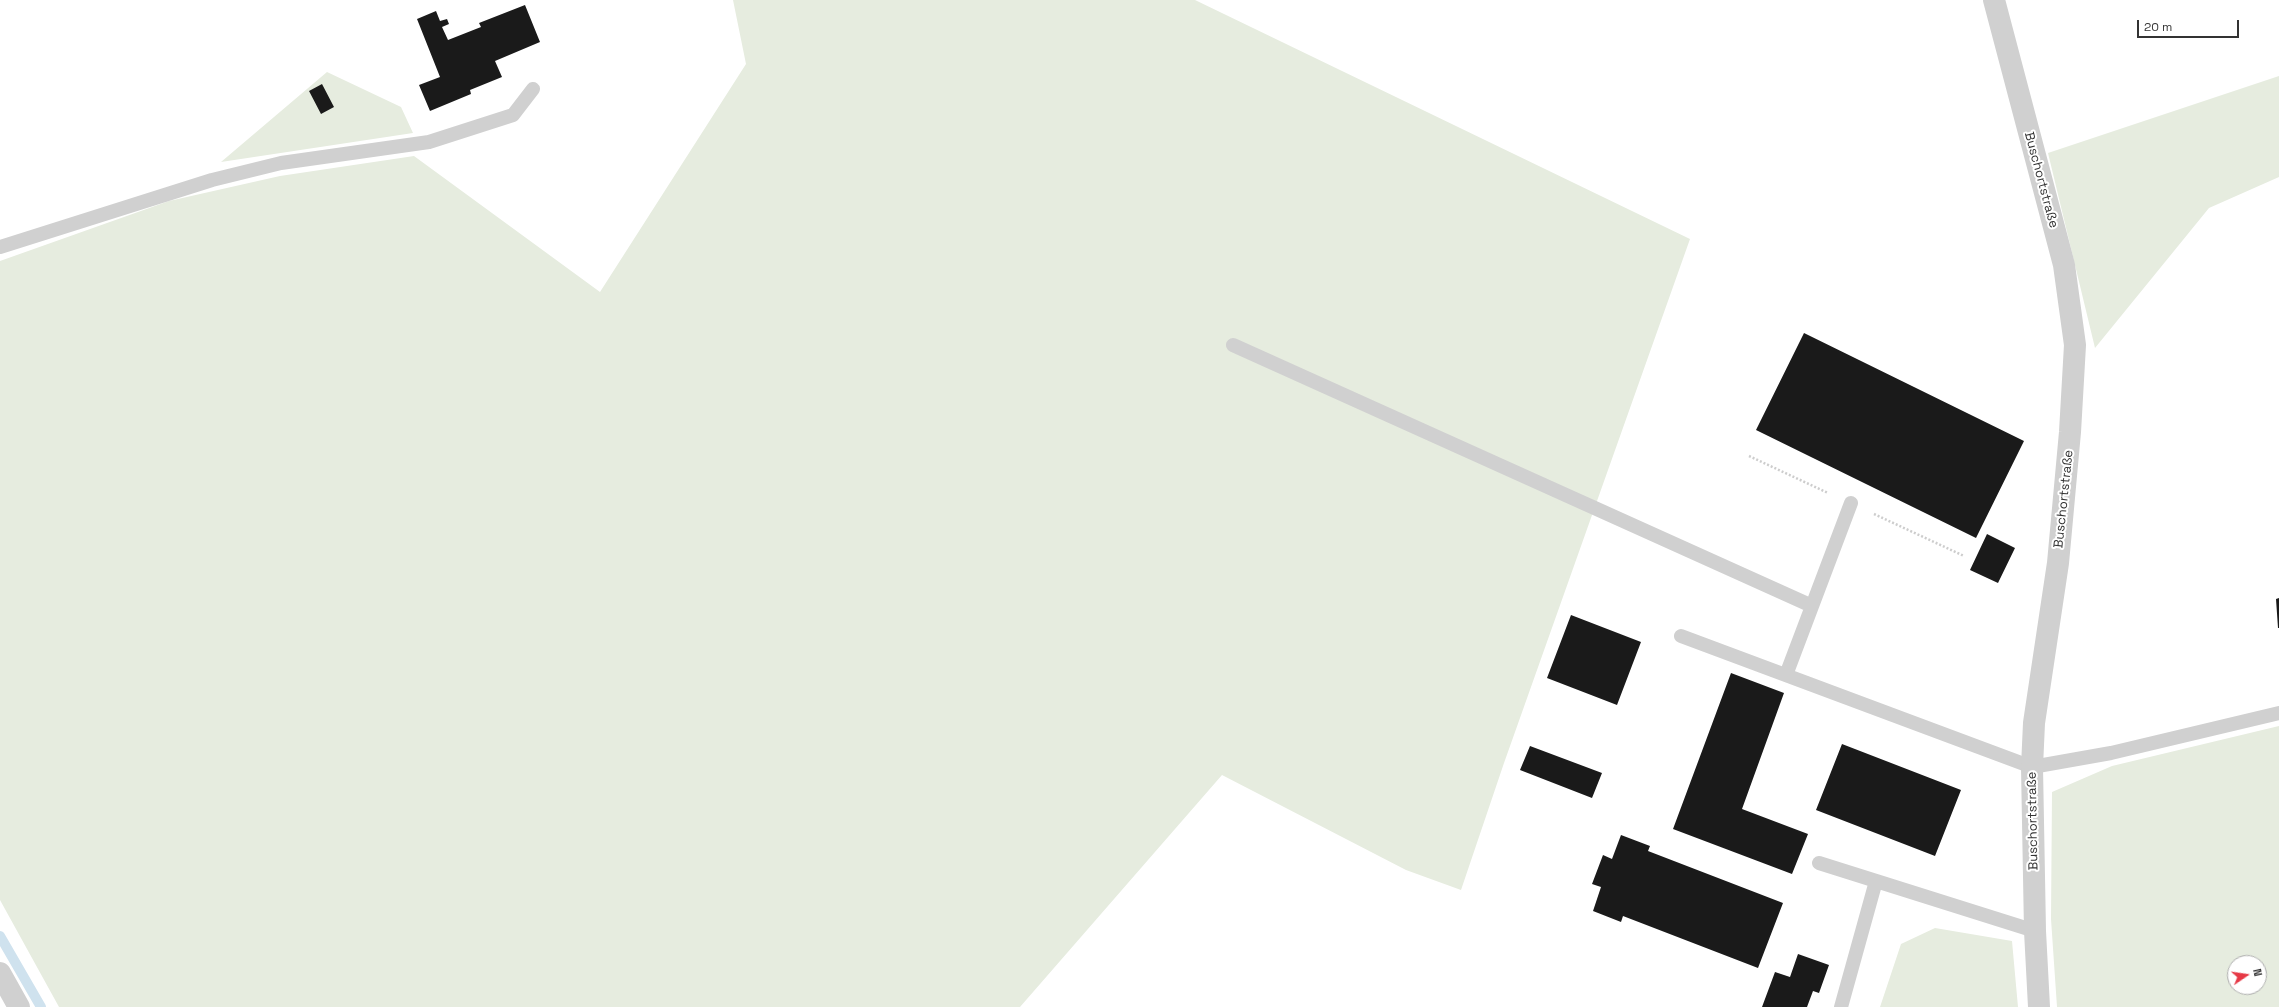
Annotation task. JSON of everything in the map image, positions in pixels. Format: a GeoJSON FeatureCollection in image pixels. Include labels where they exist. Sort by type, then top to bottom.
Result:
{"type":"FeatureCollection","features":[{"type":"Feature","properties":{"kind":"street","name":"Buschortstraße"},"geometry":{"type":"LineString","coordinates":[[1994,0],[2064,265],[2075,345],[2070,432],[2058,562],[2034,723],[2032,767],[2035,931],[2040,1007]]}},
{"type":"Feature","properties":{"kind":"street"},"geometry":{"type":"LineString","coordinates":[[0,973],[19,1007]]}},
{"type":"Feature","properties":{"kind":"lane"},"geometry":{"type":"LineString","coordinates":[[0,247],[220,178],[281,163],[429,142],[513,115],[533,89]]}},
{"type":"Feature","properties":{"kind":"lane"},"geometry":{"type":"LineString","coordinates":[[1233,345],[1812,606]]}},
{"type":"Feature","properties":{"kind":"lane"},"geometry":{"type":"LineString","coordinates":[[1786,675],[1851,503]]}},
{"type":"Feature","properties":{"kind":"lane"},"geometry":{"type":"LineString","coordinates":[[1681,636],[2032,767],[2111,753],[2279,713]]}},
{"type":"Feature","properties":{"kind":"lane"},"geometry":{"type":"LineString","coordinates":[[1819,863],[2035,931]]}},
{"type":"Feature","properties":{"kind":"lane"},"geometry":{"type":"LineString","coordinates":[[1841,1007],[1876,881]]}},
{"type":"Feature","properties":{"kind":"shaded area"},"geometry":{"type":"Polygon","coordinates":[[[733,0],[1195,0],[1690,239],[1504,763],[1461,890],[1406,870],[1222,775],[1020,1007],[59,1007],[0,900],[0,261],[169,201],[280,176],[414,156],[600,292],[746,64],[733,0]]]}},
{"type":"Feature","properties":{"kind":"shaded area"},"geometry":{"type":"Polygon","coordinates":[[[327,72],[401,107],[413,133],[221,162],[327,72]]]}},
{"type":"Feature","properties":{"kind":"shaded area"},"geometry":{"type":"Polygon","coordinates":[[[2279,76],[2279,177],[2209,208],[2095,348],[2048,153],[2279,76]]]}},
{"type":"Feature","properties":{"kind":"shaded area"},"geometry":{"type":"Polygon","coordinates":[[[2279,726],[2279,1007],[2057,1007],[2051,919],[2052,792],[2112,766],[2279,726]]]}},
{"type":"Feature","properties":{"kind":"shaded area"},"geometry":{"type":"Polygon","coordinates":[[[1935,928],[2012,941],[2018,1007],[1880,1007],[1901,944],[1935,928]]]}},
{"type":"Feature","properties":{"kind":"building"},"geometry":{"type":"Polygon","coordinates":[[[525,5],[540,42],[495,61],[502,77],[470,90],[471,94],[430,111],[419,85],[440,77],[417,19],[436,11],[440,21],[447,19],[449,24],[442,27],[448,40],[481,27],[479,23],[525,5]]]}},
{"type":"Feature","properties":{"kind":"building"},"geometry":{"type":"Polygon","coordinates":[[[322,84],[334,107],[321,114],[309,91],[322,84]]]}},
{"type":"Feature","properties":{"kind":"building"},"geometry":{"type":"Polygon","coordinates":[[[1804,333],[2024,441],[1976,538],[1756,430],[1804,333]]]}},
{"type":"Feature","properties":{"kind":"building"},"geometry":{"type":"Polygon","coordinates":[[[1987,534],[2015,548],[1998,583],[1970,570],[1987,534]]]}},
{"type":"Feature","properties":{"kind":"building"},"geometry":{"type":"Polygon","coordinates":[[[2279,598],[2279,628],[2278,628],[2276,599],[2279,598]]]}},
{"type":"Feature","properties":{"kind":"building"},"geometry":{"type":"Polygon","coordinates":[[[1571,615],[1641,642],[1617,705],[1547,678],[1571,615]]]}},
{"type":"Feature","properties":{"kind":"building"},"geometry":{"type":"Polygon","coordinates":[[[1731,673],[1784,693],[1742,809],[1808,834],[1792,874],[1673,829],[1731,673]]]}},
{"type":"Feature","properties":{"kind":"building"},"geometry":{"type":"Polygon","coordinates":[[[1842,744],[1961,790],[1935,856],[1816,810],[1842,744]]]}},
{"type":"Feature","properties":{"kind":"building"},"geometry":{"type":"Polygon","coordinates":[[[1530,746],[1602,773],[1592,798],[1520,770],[1530,746]]]}},
{"type":"Feature","properties":{"kind":"building"},"geometry":{"type":"Polygon","coordinates":[[[1621,835],[1650,846],[1648,851],[1783,903],[1758,968],[1623,916],[1621,922],[1593,911],[1601,887],[1592,884],[1603,855],[1612,859],[1621,835]]]}},
{"type":"Feature","properties":{"kind":"building"},"geometry":{"type":"Polygon","coordinates":[[[1798,954],[1829,965],[1819,993],[1813,991],[1807,1007],[1762,1007],[1775,972],[1790,977],[1798,954]]]}},
{"type":"Feature","properties":{"kind":"waterway"},"geometry":{"type":"LineString","coordinates":[[0,936],[41,1007]]}}]}
